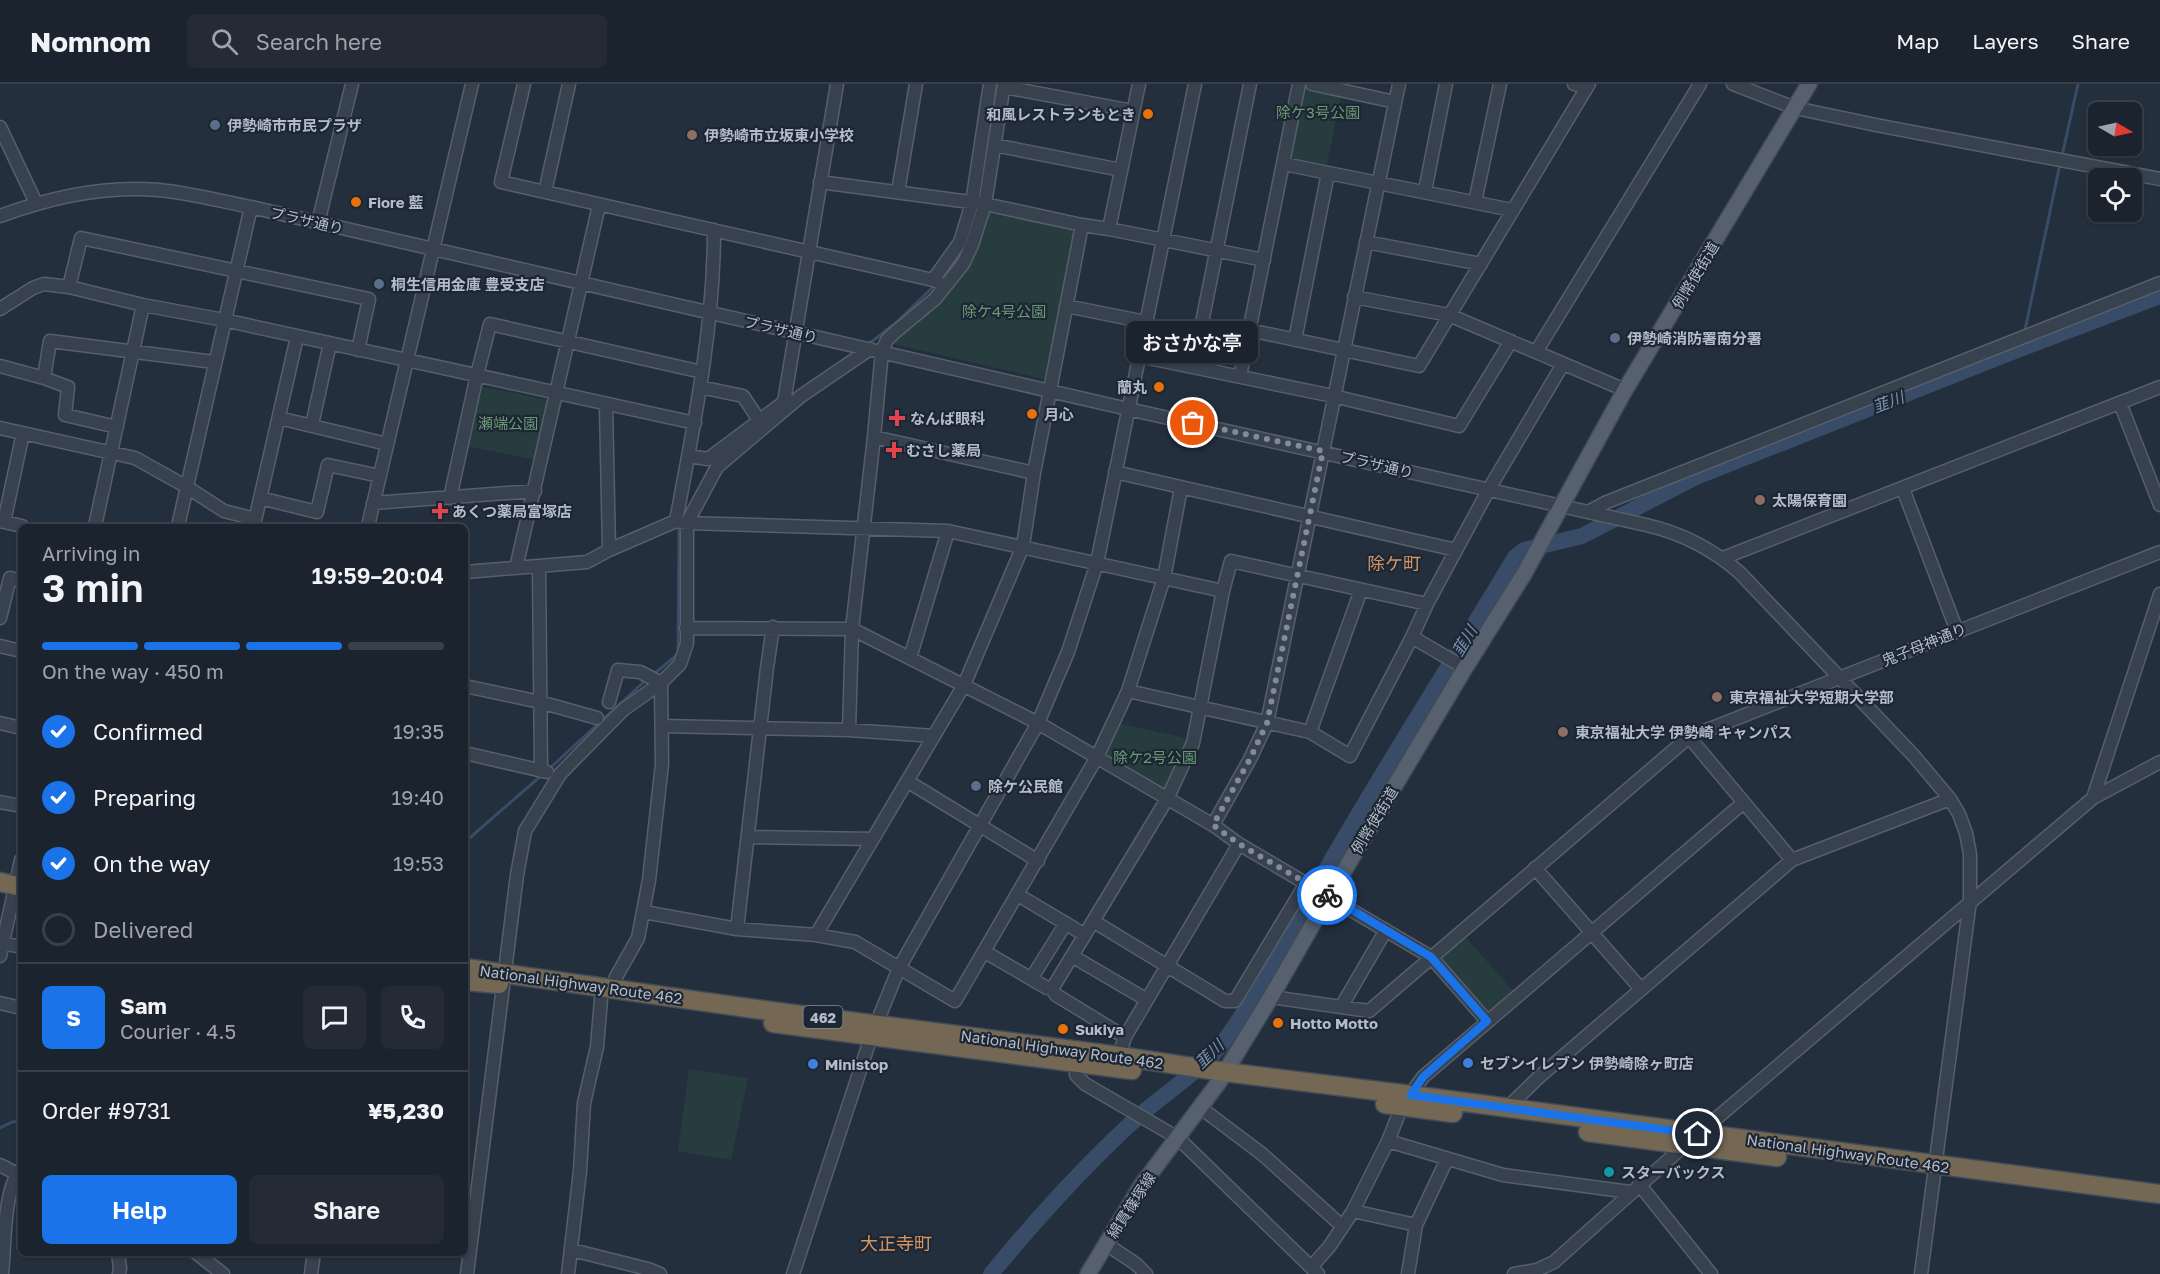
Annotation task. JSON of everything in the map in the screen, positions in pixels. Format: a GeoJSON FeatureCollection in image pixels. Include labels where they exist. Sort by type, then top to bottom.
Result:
{"type":"FeatureCollection","features":[{"type":"Feature","properties":{"kind":"highway","name":"National Highway Route 462"},"geometry":{"type":"LineString","coordinates":[[468,981],[503,980],[874,1030],[1119,1056],[1187,1072]]}},
{"type":"Feature","properties":{"kind":"highway","name":"National Highway Route 462"},"geometry":{"type":"LineString","coordinates":[[874,1030],[1076,1063],[1187,1072],[1407,1101],[1934,1171],[2160,1206]]}},
{"type":"Feature","properties":{"kind":"highway","name":"National Highway Route 462"},"geometry":{"type":"LineString","coordinates":[[1407,1101],[1507,1108],[1691,1139]]}},
{"type":"Feature","properties":{"kind":"highway","name":"National Highway Route 462"},"geometry":{"type":"LineString","coordinates":[[1934,1171],[2160,1194]]}},
{"type":"Feature","properties":{"kind":"main road","name":"例幣使街道"},"geometry":{"type":"LineString","coordinates":[[1178,1138],[1222,1077],[1271,997],[1465,668],[1531,562],[1625,390],[1809,84]]}},
{"type":"Feature","properties":{"kind":"main road","name":"綿貫篠塚線"},"geometry":{"type":"LineString","coordinates":[[1088,1274],[1141,1186],[1178,1138]]}},
{"type":"Feature","properties":{"kind":"street"},"geometry":{"type":"LineString","coordinates":[[318,223],[352,84]]}},
{"type":"Feature","properties":{"kind":"street"},"geometry":{"type":"LineString","coordinates":[[368,524],[472,84]]}},
{"type":"Feature","properties":{"kind":"street"},"geometry":{"type":"LineString","coordinates":[[524,84],[501,182],[808,251],[946,285]]}},
{"type":"Feature","properties":{"kind":"street"},"geometry":{"type":"LineString","coordinates":[[545,192],[568,84]]}},
{"type":"Feature","properties":{"kind":"street"},"geometry":{"type":"LineString","coordinates":[[689,456],[708,459],[784,402],[837,84]]}},
{"type":"Feature","properties":{"kind":"street"},"geometry":{"type":"LineString","coordinates":[[898,192],[916,84]]}},
{"type":"Feature","properties":{"kind":"street"},"geometry":{"type":"LineString","coordinates":[[681,522],[717,467],[801,396],[876,350],[935,299],[963,264],[972,245],[990,84]]}},
{"type":"Feature","properties":{"kind":"street"},"geometry":{"type":"LineString","coordinates":[[1109,229],[1139,84]]}},
{"type":"Feature","properties":{"kind":"street"},"geometry":{"type":"LineString","coordinates":[[792,1274],[874,1030],[899,968],[1038,723],[1068,652],[1097,563],[1195,84]]}},
{"type":"Feature","properties":{"kind":"street"},"geometry":{"type":"LineString","coordinates":[[1193,367],[1250,84]]}},
{"type":"Feature","properties":{"kind":"street"},"geometry":{"type":"LineString","coordinates":[[1240,376],[1299,84]]}},
{"type":"Feature","properties":{"kind":"street"},"geometry":{"type":"LineString","coordinates":[[1312,84],[1395,102]]}},
{"type":"Feature","properties":{"kind":"street"},"geometry":{"type":"LineString","coordinates":[[1213,825],[1250,759],[1267,723],[1399,84]]}},
{"type":"Feature","properties":{"kind":"street"},"geometry":{"type":"LineString","coordinates":[[1425,191],[1446,84]]}},
{"type":"Feature","properties":{"kind":"street"},"geometry":{"type":"LineString","coordinates":[[1475,202],[1500,84]]}},
{"type":"Feature","properties":{"kind":"street"},"geometry":{"type":"LineString","coordinates":[[1249,330],[1419,366],[1588,86],[1574,84]]}},
{"type":"Feature","properties":{"kind":"street"},"geometry":{"type":"LineString","coordinates":[[1536,352],[1700,84]]}},
{"type":"Feature","properties":{"kind":"street"},"geometry":{"type":"LineString","coordinates":[[1733,84],[1795,108],[2160,179]]}},
{"type":"Feature","properties":{"kind":"street"},"geometry":{"type":"LineString","coordinates":[[933,280],[960,242],[978,204],[994,145],[1004,86],[1133,111]]}},
{"type":"Feature","properties":{"kind":"street"},"geometry":{"type":"LineString","coordinates":[[0,127],[6,151],[36,203]]}},
{"type":"Feature","properties":{"kind":"street"},"geometry":{"type":"LineString","coordinates":[[994,145],[1121,170]]}},
{"type":"Feature","properties":{"kind":"street"},"geometry":{"type":"LineString","coordinates":[[1284,164],[1512,210]]}},
{"type":"Feature","properties":{"kind":"street"},"geometry":{"type":"LineString","coordinates":[[1295,340],[1328,173]]}},
{"type":"Feature","properties":{"kind":"street"},"geometry":{"type":"LineString","coordinates":[[820,182],[978,204],[1264,260]]}},
{"type":"Feature","properties":{"kind":"street","name":"プラザ通り"},"geometry":{"type":"LineString","coordinates":[[0,216],[36,203],[94,191],[156,190],[181,193],[251,207],[1128,409],[1629,521],[1659,528],[1700,544],[1723,558],[1739,572],[1914,756],[1950,800],[1959,814],[1966,834],[1970,864],[1970,901],[1921,1274]]}},
{"type":"Feature","properties":{"kind":"street"},"geometry":{"type":"LineString","coordinates":[[516,568],[599,205]]}},
{"type":"Feature","properties":{"kind":"street"},"geometry":{"type":"LineString","coordinates":[[178,524],[251,207]]}},
{"type":"Feature","properties":{"kind":"street"},"geometry":{"type":"LineString","coordinates":[[816,935],[964,685],[1023,546],[1034,473],[1082,225]]}},
{"type":"Feature","properties":{"kind":"street"},"geometry":{"type":"LineString","coordinates":[[467,1274],[516,875],[525,831],[560,774],[623,710],[660,683],[680,664],[687,643],[681,522],[710,313],[714,272],[714,230]]}},
{"type":"Feature","properties":{"kind":"street"},"geometry":{"type":"LineString","coordinates":[[69,287],[81,238],[369,299],[358,350]]}},
{"type":"Feature","properties":{"kind":"street"},"geometry":{"type":"LineString","coordinates":[[1366,242],[1480,264]]}},
{"type":"Feature","properties":{"kind":"street"},"geometry":{"type":"LineString","coordinates":[[1588,512],[1607,502],[2160,283]]}},
{"type":"Feature","properties":{"kind":"street"},"geometry":{"type":"LineString","coordinates":[[0,309],[33,288],[44,284],[69,287],[143,305],[224,320],[695,423]]}},
{"type":"Feature","properties":{"kind":"street"},"geometry":{"type":"LineString","coordinates":[[1354,297],[1449,315],[1625,390]]}},
{"type":"Feature","properties":{"kind":"street"},"geometry":{"type":"LineString","coordinates":[[95,524],[113,453],[143,305]]}},
{"type":"Feature","properties":{"kind":"street"},"geometry":{"type":"LineString","coordinates":[[1066,306],[1146,322]]}},
{"type":"Feature","properties":{"kind":"street"},"geometry":{"type":"LineString","coordinates":[[450,498],[490,324],[702,372]]}},
{"type":"Feature","properties":{"kind":"street"},"geometry":{"type":"LineString","coordinates":[[0,428],[135,458],[224,511],[254,523],[297,336]]}},
{"type":"Feature","properties":{"kind":"street"},"geometry":{"type":"LineString","coordinates":[[44,378],[50,341],[214,362]]}},
{"type":"Feature","properties":{"kind":"street"},"geometry":{"type":"LineString","coordinates":[[1139,356],[1334,396],[1459,426],[1511,341]]}},
{"type":"Feature","properties":{"kind":"street"},"geometry":{"type":"LineString","coordinates":[[312,426],[330,344]]}},
{"type":"Feature","properties":{"kind":"street"},"geometry":{"type":"LineString","coordinates":[[849,730],[852,629],[874,437],[876,350]]}},
{"type":"Feature","properties":{"kind":"street"},"geometry":{"type":"LineString","coordinates":[[1128,691],[1310,732],[1350,756],[1427,604],[1489,489],[1563,364]]}},
{"type":"Feature","properties":{"kind":"street"},"geometry":{"type":"LineString","coordinates":[[0,366],[68,387],[65,415],[117,428]]}},
{"type":"Feature","properties":{"kind":"street"},"geometry":{"type":"LineString","coordinates":[[700,387],[743,396],[759,420]]}},
{"type":"Feature","properties":{"kind":"street"},"geometry":{"type":"LineString","coordinates":[[1723,558],[2160,387]]}},
{"type":"Feature","properties":{"kind":"street"},"geometry":{"type":"LineString","coordinates":[[2120,403],[2160,505]]}},
{"type":"Feature","properties":{"kind":"street"},"geometry":{"type":"LineString","coordinates":[[606,404],[609,550]]}},
{"type":"Feature","properties":{"kind":"street"},"geometry":{"type":"LineString","coordinates":[[279,418],[387,444]]}},
{"type":"Feature","properties":{"kind":"street"},"geometry":{"type":"LineString","coordinates":[[18,525],[2,522],[23,433]]}},
{"type":"Feature","properties":{"kind":"street"},"geometry":{"type":"LineString","coordinates":[[874,437],[1034,473]]}},
{"type":"Feature","properties":{"kind":"street"},"geometry":{"type":"LineString","coordinates":[[260,498],[317,512],[328,465],[380,476]]}},
{"type":"Feature","properties":{"kind":"street"},"geometry":{"type":"LineString","coordinates":[[1115,472],[1456,550]]}},
{"type":"Feature","properties":{"kind":"street"},"geometry":{"type":"LineString","coordinates":[[644,912],[737,929],[816,935],[855,942],[955,1001],[1096,758],[1128,691],[1164,578],[1181,488]]}},
{"type":"Feature","properties":{"kind":"street"},"geometry":{"type":"LineString","coordinates":[[1903,489],[1957,631]]}},
{"type":"Feature","properties":{"kind":"street"},"geometry":{"type":"LineString","coordinates":[[373,503],[535,491]]}},
{"type":"Feature","properties":{"kind":"street"},"geometry":{"type":"LineString","coordinates":[[468,572],[586,562],[609,550],[681,522],[948,531],[1223,591]]}},
{"type":"Feature","properties":{"kind":"street"},"geometry":{"type":"LineString","coordinates":[[910,658],[948,531]]}},
{"type":"Feature","properties":{"kind":"street","name":"鬼子母神通り"},"geometry":{"type":"LineString","coordinates":[[1271,997],[1369,1011],[1689,737],[2160,552]]}},
{"type":"Feature","properties":{"kind":"street"},"geometry":{"type":"LineString","coordinates":[[1052,989],[1167,799],[1193,743],[1231,561],[1427,604]]}},
{"type":"Feature","properties":{"kind":"street"},"geometry":{"type":"LineString","coordinates":[[539,566],[541,771]]}},
{"type":"Feature","properties":{"kind":"street"},"geometry":{"type":"LineString","coordinates":[[0,618],[10,578],[18,579]]}},
{"type":"Feature","properties":{"kind":"street"},"geometry":{"type":"LineString","coordinates":[[1310,732],[1361,590]]}},
{"type":"Feature","properties":{"kind":"street"},"geometry":{"type":"LineString","coordinates":[[2093,798],[2160,594]]}},
{"type":"Feature","properties":{"kind":"street"},"geometry":{"type":"LineString","coordinates":[[737,929],[773,627]]}},
{"type":"Feature","properties":{"kind":"street"},"geometry":{"type":"LineString","coordinates":[[687,628],[852,629],[1038,723],[1213,825],[1239,844],[1431,957],[1487,1021]]}},
{"type":"Feature","properties":{"kind":"street"},"geometry":{"type":"LineString","coordinates":[[1412,637],[1465,668]]}},
{"type":"Feature","properties":{"kind":"street"},"geometry":{"type":"LineString","coordinates":[[0,646],[18,650]]}},
{"type":"Feature","properties":{"kind":"street"},"geometry":{"type":"LineString","coordinates":[[609,702],[618,670],[640,672],[660,683]]}},
{"type":"Feature","properties":{"kind":"street"},"geometry":{"type":"LineString","coordinates":[[568,1274],[580,1171],[584,1103],[606,994],[638,938],[652,862],[662,764],[660,683]]}},
{"type":"Feature","properties":{"kind":"street"},"geometry":{"type":"LineString","coordinates":[[468,687],[540,702],[597,718]]}},
{"type":"Feature","properties":{"kind":"street"},"geometry":{"type":"LineString","coordinates":[[0,723],[18,727]]}},
{"type":"Feature","properties":{"kind":"street"},"geometry":{"type":"LineString","coordinates":[[662,726],[849,730],[934,736]]}},
{"type":"Feature","properties":{"kind":"street"},"geometry":{"type":"LineString","coordinates":[[1689,737],[1792,860]]}},
{"type":"Feature","properties":{"kind":"street"},"geometry":{"type":"LineString","coordinates":[[468,754],[560,774]]}},
{"type":"Feature","properties":{"kind":"street"},"geometry":{"type":"LineString","coordinates":[[1514,1274],[1537,1270],[1554,1262],[1691,1139],[2093,798],[2160,762]]}},
{"type":"Feature","properties":{"kind":"street"},"geometry":{"type":"LineString","coordinates":[[907,781],[1038,861]]}},
{"type":"Feature","properties":{"kind":"street"},"geometry":{"type":"LineString","coordinates":[[1507,1108],[1539,1077],[1792,860],[1950,800]]}},
{"type":"Feature","properties":{"kind":"street"},"geometry":{"type":"LineString","coordinates":[[0,802],[18,805]]}},
{"type":"Feature","properties":{"kind":"street"},"geometry":{"type":"LineString","coordinates":[[1076,1063],[1076,1075],[1085,1084],[1143,1120],[1178,1138],[1315,1270],[1353,1211],[1407,1101],[1423,1077],[1743,802]]}},
{"type":"Feature","properties":{"kind":"street"},"geometry":{"type":"LineString","coordinates":[[749,837],[873,839]]}},
{"type":"Feature","properties":{"kind":"street"},"geometry":{"type":"LineString","coordinates":[[1119,1056],[1125,1037],[1239,844]]}},
{"type":"Feature","properties":{"kind":"street"},"geometry":{"type":"LineString","coordinates":[[1535,868],[1641,989]]}},
{"type":"Feature","properties":{"kind":"street"},"geometry":{"type":"LineString","coordinates":[[0,956],[14,877]]}},
{"type":"Feature","properties":{"kind":"street"},"geometry":{"type":"LineString","coordinates":[[1093,921],[1225,1001],[1235,1001],[1306,883]]}},
{"type":"Feature","properties":{"kind":"street"},"geometry":{"type":"LineString","coordinates":[[1018,895],[1085,934]]}},
{"type":"Feature","properties":{"kind":"street"},"geometry":{"type":"LineString","coordinates":[[1031,979],[1066,923]]}},
{"type":"Feature","properties":{"kind":"street"},"geometry":{"type":"LineString","coordinates":[[1341,1007],[1386,930]]}},
{"type":"Feature","properties":{"kind":"street"},"geometry":{"type":"LineString","coordinates":[[3,943],[18,946]]}},
{"type":"Feature","properties":{"kind":"street"},"geometry":{"type":"LineString","coordinates":[[985,952],[1052,989],[1056,995],[1125,1037]]}},
{"type":"Feature","properties":{"kind":"street"},"geometry":{"type":"LineString","coordinates":[[1072,956],[1147,1000]]}},
{"type":"Feature","properties":{"kind":"street"},"geometry":{"type":"LineString","coordinates":[[0,1003],[18,1007]]}},
{"type":"Feature","properties":{"kind":"street"},"geometry":{"type":"LineString","coordinates":[[1201,1108],[1262,1154],[1342,1226]]}},
{"type":"Feature","properties":{"kind":"street"},"geometry":{"type":"LineString","coordinates":[[1388,1141],[1503,1175],[1635,1188],[1711,1274]]}},
{"type":"Feature","properties":{"kind":"street"},"geometry":{"type":"LineString","coordinates":[[1408,1274],[1416,1225],[1447,1159]]}},
{"type":"Feature","properties":{"kind":"street"},"geometry":{"type":"LineString","coordinates":[[0,1165],[18,1172]]}},
{"type":"Feature","properties":{"kind":"street"},"geometry":{"type":"LineString","coordinates":[[2,1274],[9,1198],[18,1175]]}},
{"type":"Feature","properties":{"kind":"street"},"geometry":{"type":"LineString","coordinates":[[1353,1211],[1416,1225]]}},
{"type":"Feature","properties":{"kind":"street"},"geometry":{"type":"LineString","coordinates":[[1106,1244],[1136,1264],[1146,1274]]}},
{"type":"Feature","properties":{"kind":"street"},"geometry":{"type":"LineString","coordinates":[[572,1250],[660,1274]]}},
{"type":"Feature","properties":{"kind":"street"},"geometry":{"type":"LineString","coordinates":[[118,1256],[119,1274]]}},
{"type":"Feature","properties":{"kind":"street"},"geometry":{"type":"LineString","coordinates":[[200,1256],[223,1274]]}},
{"type":"Feature","properties":{"kind":"street"},"geometry":{"type":"LineString","coordinates":[[311,1274],[313,1256]]}},
{"type":"Feature","properties":{"kind":"green space","name":"除ケ3号公園"},"geometry":{"type":"Polygon","coordinates":[[[1306,89],[1341,96],[1326,168],[1292,161],[1290,158],[1302,92],[1306,89]]]}},
{"type":"Feature","properties":{"kind":"green space","name":"除ケ4号公園"},"geometry":{"type":"Polygon","coordinates":[[[991,210],[1075,228],[1078,231],[1048,376],[1044,379],[894,344],[894,338],[936,303],[991,210]]]}},
{"type":"Feature","properties":{"kind":"green space","name":"瀬端公園"},"geometry":{"type":"Polygon","coordinates":[[[480,386],[548,400],[536,460],[467,446],[480,386]]]}},
{"type":"Feature","properties":{"kind":"green space","name":"除ケ2号公園"},"geometry":{"type":"Polygon","coordinates":[[[1118,723],[1190,739],[1168,787],[1161,789],[1107,756],[1106,750],[1118,723]]]}},
{"type":"Feature","properties":{"kind":"green space"},"geometry":{"type":"Polygon","coordinates":[[[1463,934],[1514,992],[1492,1013],[1486,1013],[1441,962],[1441,955],[1463,934]]]}},
{"type":"Feature","properties":{"kind":"green space"},"geometry":{"type":"Polygon","coordinates":[[[689,1069],[748,1078],[731,1160],[678,1151],[689,1069]]]}},
{"type":"Feature","properties":{"kind":"waterway"},"geometry":{"type":"LineString","coordinates":[[978,201],[997,84]]}},
{"type":"Feature","properties":{"kind":"waterway"},"geometry":{"type":"LineString","coordinates":[[2062,156],[2078,84]]}},
{"type":"Feature","properties":{"kind":"waterway"},"geometry":{"type":"LineString","coordinates":[[2025,330],[2060,164]]}},
{"type":"Feature","properties":{"kind":"waterway"},"geometry":{"type":"LineString","coordinates":[[942,278],[958,259],[961,249]]}},
{"type":"Feature","properties":{"kind":"waterway"},"geometry":{"type":"LineString","coordinates":[[866,346],[897,322],[935,285]]}},
{"type":"Feature","properties":{"kind":"waterway","name":"韮川"},"geometry":{"type":"LineString","coordinates":[[991,1274],[1081,1172],[1140,1115],[1195,1071],[1225,1040],[1265,977],[1350,829],[1515,557],[1524,550],[1582,536],[1696,477],[2160,296]]}},
{"type":"Feature","properties":{"kind":"waterway","name":"韮川"},"geometry":{"type":"LineString","coordinates":[[2026,340],[2026,346]]}},
{"type":"Feature","properties":{"kind":"waterway"},"geometry":{"type":"LineString","coordinates":[[703,481],[713,464]]}},
{"type":"Feature","properties":{"kind":"waterway"},"geometry":{"type":"LineString","coordinates":[[654,674],[678,654],[679,530],[682,525]]}},
{"type":"Feature","properties":{"kind":"waterway"},"geometry":{"type":"LineString","coordinates":[[549,769],[646,680]]}},
{"type":"Feature","properties":{"kind":"waterway"},"geometry":{"type":"LineString","coordinates":[[468,839],[542,775]]}},
{"type":"Feature","properties":{"kind":"waterway"},"geometry":{"type":"LineString","coordinates":[[0,1128],[18,1121]]}},
{"type":"Feature","properties":{"kind":"way so far"},"geometry":{"type":"LineString","coordinates":[[1193,423],[1323,451],[1267,723],[1250,759],[1213,825],[1239,844],[1327,895]]}},
{"type":"Feature","properties":{"kind":"place","name":"和風レストランもとき"},"geometry":{"type":"Point","coordinates":[1148,114]}},
{"type":"Feature","properties":{"kind":"place","name":"伊勢崎市市民プラザ"},"geometry":{"type":"Point","coordinates":[215,125]}},
{"type":"Feature","properties":{"kind":"place","name":"伊勢崎市立坂東小学校"},"geometry":{"type":"Point","coordinates":[692,135]}},
{"type":"Feature","properties":{"kind":"place","name":"Fiore 藍"},"geometry":{"type":"Point","coordinates":[356,202]}},
{"type":"Feature","properties":{"kind":"place","name":"桐生信用金庫 豊受支店"},"geometry":{"type":"Point","coordinates":[379,284]}},
{"type":"Feature","properties":{"kind":"place","name":"伊勢崎消防署南分署"},"geometry":{"type":"Point","coordinates":[1615,338]}},
{"type":"Feature","properties":{"kind":"place","name":"蘭丸"},"geometry":{"type":"Point","coordinates":[1159,387]}},
{"type":"Feature","properties":{"kind":"place","name":"月心"},"geometry":{"type":"Point","coordinates":[1032,414]}},
{"type":"Feature","properties":{"kind":"place","name":"なんば眼科"},"geometry":{"type":"Point","coordinates":[897,418]}},
{"type":"Feature","properties":{"kind":"place","name":"おさかな亭"},"geometry":{"type":"Point","coordinates":[1193,423]}},
{"type":"Feature","properties":{"kind":"place","name":"むさし薬局"},"geometry":{"type":"Point","coordinates":[894,450]}},
{"type":"Feature","properties":{"kind":"place","name":"太陽保育園"},"geometry":{"type":"Point","coordinates":[1760,500]}},
{"type":"Feature","properties":{"kind":"place","name":"あくつ薬局富塚店"},"geometry":{"type":"Point","coordinates":[440,511]}},
{"type":"Feature","properties":{"kind":"place","name":"東京福祉大学短期大学部"},"geometry":{"type":"Point","coordinates":[1717,697]}},
{"type":"Feature","properties":{"kind":"place","name":"東京福祉大学 伊勢崎 キャンパス"},"geometry":{"type":"Point","coordinates":[1563,732]}},
{"type":"Feature","properties":{"kind":"place","name":"除ケ公民館"},"geometry":{"type":"Point","coordinates":[976,786]}},
{"type":"Feature","properties":{"kind":"place","name":"Hotto Motto"},"geometry":{"type":"Point","coordinates":[1278,1023]}},
{"type":"Feature","properties":{"kind":"place","name":"Sukiya"},"geometry":{"type":"Point","coordinates":[1063,1029]}},
{"type":"Feature","properties":{"kind":"place","name":"セブンイレブン 伊勢崎除ヶ町店"},"geometry":{"type":"Point","coordinates":[1468,1063]}},
{"type":"Feature","properties":{"kind":"place","name":"Ministop"},"geometry":{"type":"Point","coordinates":[813,1064]}},
{"type":"Feature","properties":{"kind":"place","name":"スターバックス"},"geometry":{"type":"Point","coordinates":[1609,1172]}},
{"type":"Feature","properties":{"kind":"district","name":"除ケ町"},"geometry":{"type":"Point","coordinates":[1394,563]}},
{"type":"Feature","properties":{"kind":"district","name":"大正寺町"},"geometry":{"type":"Point","coordinates":[896,1243]}},
{"type":"Feature","properties":{"kind":"route"},"geometry":{"type":"LineString","coordinates":[[1327,895],[1431,957],[1487,1021],[1423,1077],[1411,1095],[1698,1134]]}}]}
